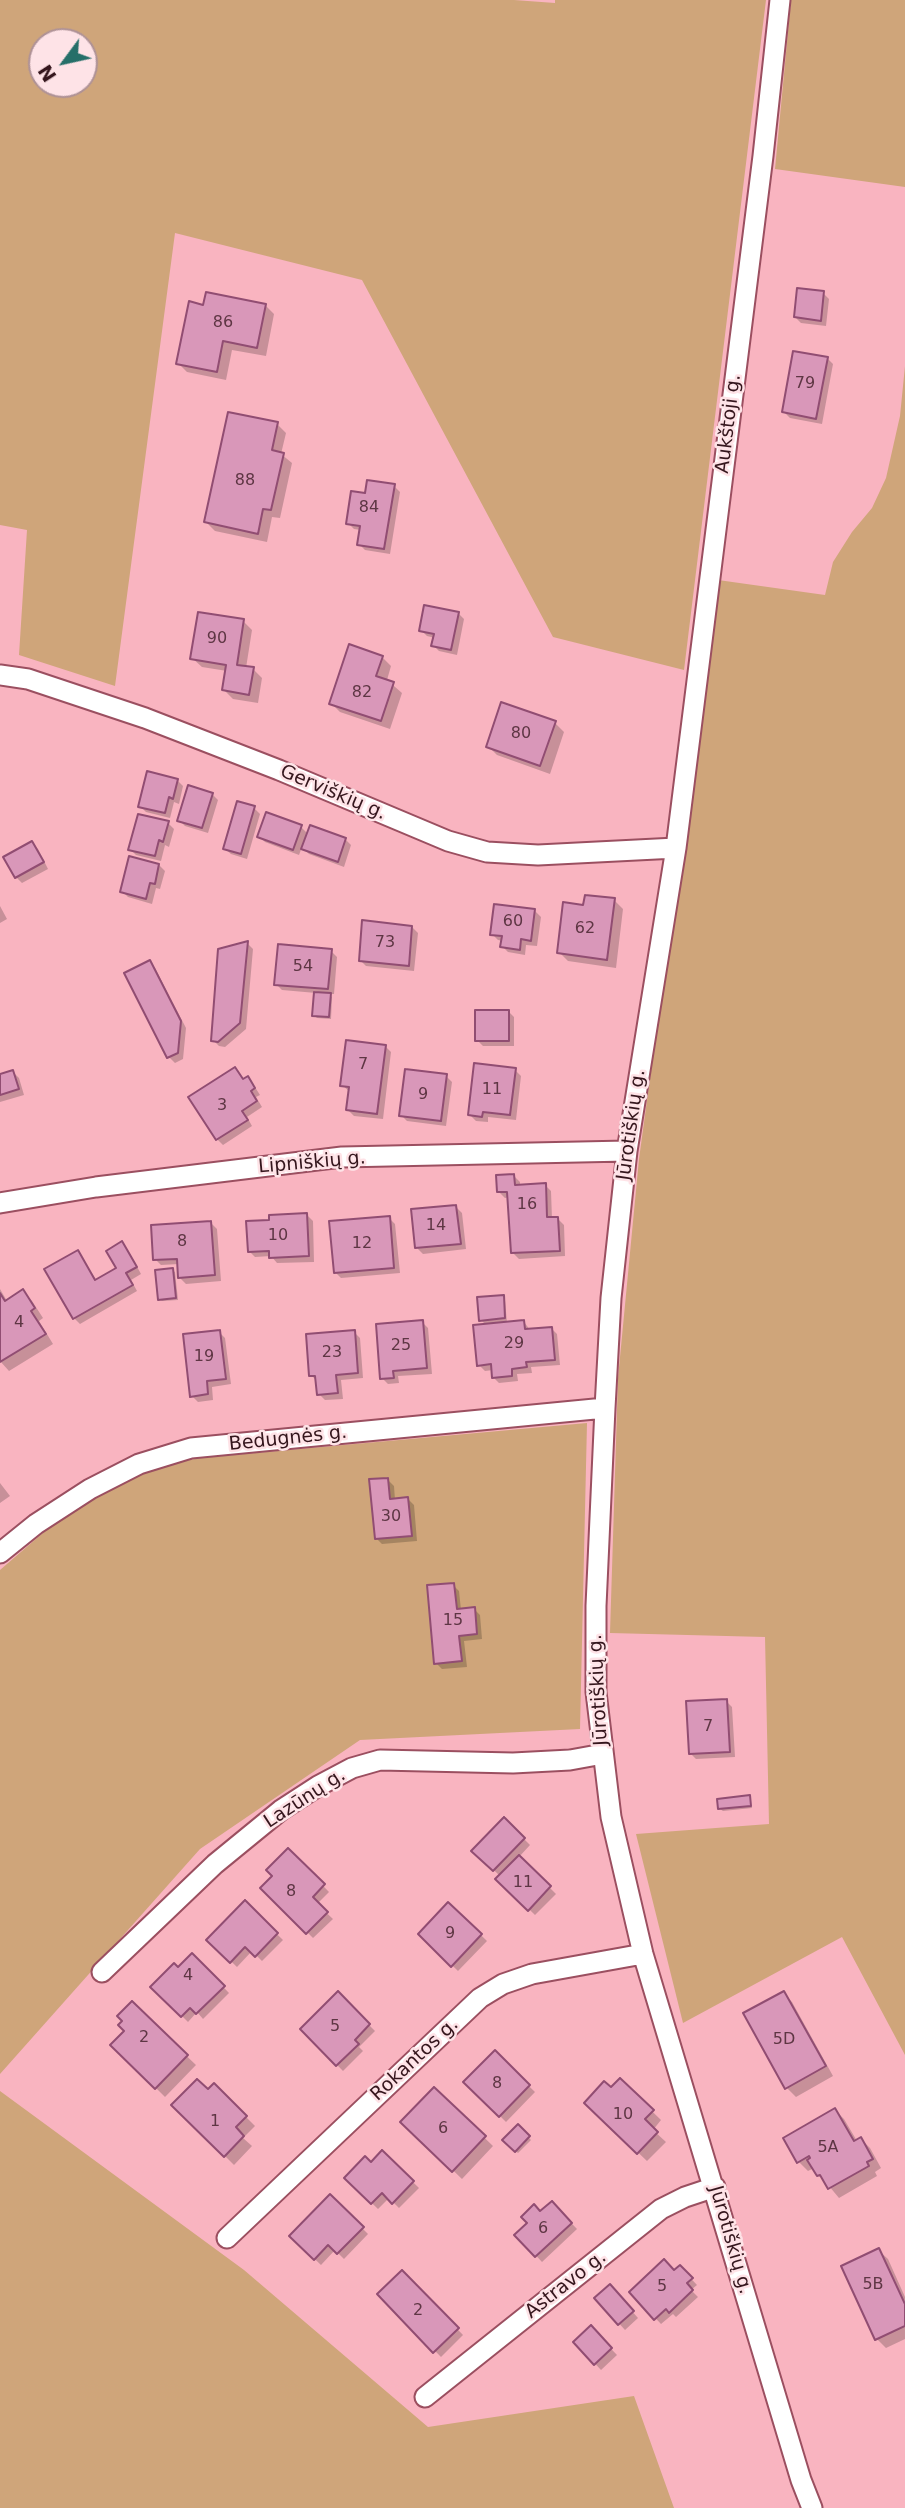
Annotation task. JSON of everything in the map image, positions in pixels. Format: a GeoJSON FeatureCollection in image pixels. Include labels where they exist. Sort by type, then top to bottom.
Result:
{"type":"FeatureCollection","features":[{"type":"Feature","properties":{"kind":"street","name":"Aukštoji g."},"geometry":{"type":"LineString","coordinates":[[676,848],[763,156],[780,0]]}},
{"type":"Feature","properties":{"kind":"street","name":"Gerviškių g."},"geometry":{"type":"LineString","coordinates":[[0,675],[28,679],[145,718],[279,770],[448,842],[487,852],[538,855],[676,848]]}},
{"type":"Feature","properties":{"kind":"street","name":"Jūrotiškių g."},"geometry":{"type":"LineString","coordinates":[[676,848],[627,1152],[611,1298],[596,1606],[596,1692],[611,1817],[643,1954],[801,2480],[812,2508]]}},
{"type":"Feature","properties":{"kind":"street","name":"Lipniškių g."},"geometry":{"type":"LineString","coordinates":[[0,1203],[96,1187],[342,1157],[627,1152]]}},
{"type":"Feature","properties":{"kind":"street","name":"Bedugnės g."},"geometry":{"type":"LineString","coordinates":[[0,1553],[36,1524],[90,1489],[139,1464],[191,1448],[605,1408]]}},
{"type":"Feature","properties":{"kind":"street","name":"Lazūnų g."},"geometry":{"type":"LineString","coordinates":[[102,1972],[225,1856],[281,1810],[352,1769],[380,1760],[513,1763],[570,1760],[603,1754]]}},
{"type":"Feature","properties":{"kind":"street","name":"Rokantos g."},"geometry":{"type":"LineString","coordinates":[[227,2238],[480,1998],[503,1984],[532,1974],[643,1954]]}},
{"type":"Feature","properties":{"kind":"street","name":"Astravo g."},"geometry":{"type":"LineString","coordinates":[[425,2396],[662,2209],[685,2197],[715,2187]]}},
{"type":"Feature","properties":{"kind":"shaded area"},"geometry":{"type":"Polygon","coordinates":[[[0,0],[514,0],[555,3],[555,0],[766,0],[684,670],[553,637],[362,280],[175,233],[115,686],[19,655],[27,530],[0,525],[0,0]]]}},
{"type":"Feature","properties":{"kind":"shaded area"},"geometry":{"type":"Polygon","coordinates":[[[791,0],[905,0],[905,187],[775,169],[791,0]]]}},
{"type":"Feature","properties":{"kind":"shaded area"},"geometry":{"type":"Polygon","coordinates":[[[905,366],[905,2055],[842,1937],[683,2023],[636,1834],[769,1824],[765,1637],[610,1633],[618,1378],[639,1159],[718,580],[825,595],[833,562],[852,532],[872,508],[886,478],[900,416],[905,366]]]}},
{"type":"Feature","properties":{"kind":"shaded area"},"geometry":{"type":"Polygon","coordinates":[[[587,1423],[580,1729],[360,1740],[200,1849],[0,2074],[0,1570],[44,1532],[91,1498],[125,1480],[163,1465],[200,1458],[587,1423]]]}},
{"type":"Feature","properties":{"kind":"shaded area"},"geometry":{"type":"Polygon","coordinates":[[[0,2091],[244,2270],[428,2427],[634,2396],[674,2508],[0,2508],[0,2091]]]}},
{"type":"Feature","properties":{"kind":"building"},"geometry":{"type":"Polygon","coordinates":[[[797,288],[824,291],[821,321],[794,317],[797,288]]]}},
{"type":"Feature","properties":{"kind":"building"},"geometry":{"type":"Polygon","coordinates":[[[206,292],[266,304],[257,348],[223,341],[217,372],[176,364],[189,301],[203,305],[206,292]]]}},
{"type":"Feature","properties":{"kind":"building"},"geometry":{"type":"Polygon","coordinates":[[[793,351],[828,357],[816,419],[782,412],[793,351]]]}},
{"type":"Feature","properties":{"kind":"building"},"geometry":{"type":"Polygon","coordinates":[[[228,412],[278,422],[272,450],[284,453],[271,510],[263,509],[258,534],[204,522],[228,412]]]}},
{"type":"Feature","properties":{"kind":"building"},"geometry":{"type":"Polygon","coordinates":[[[367,480],[395,484],[384,549],[357,545],[360,526],[346,524],[351,491],[365,493],[367,480]]]}},
{"type":"Feature","properties":{"kind":"building"},"geometry":{"type":"Polygon","coordinates":[[[424,605],[459,612],[451,650],[431,646],[434,634],[419,631],[424,605]]]}},
{"type":"Feature","properties":{"kind":"building"},"geometry":{"type":"Polygon","coordinates":[[[198,612],[244,619],[237,665],[254,667],[249,695],[222,690],[226,665],[190,659],[198,612]]]}},
{"type":"Feature","properties":{"kind":"building"},"geometry":{"type":"Polygon","coordinates":[[[349,644],[383,656],[376,676],[394,682],[381,721],[329,704],[349,644]]]}},
{"type":"Feature","properties":{"kind":"building"},"geometry":{"type":"Polygon","coordinates":[[[501,702],[556,721],[540,766],[486,747],[501,702]]]}},
{"type":"Feature","properties":{"kind":"building"},"geometry":{"type":"Polygon","coordinates":[[[147,771],[178,779],[173,799],[169,797],[165,813],[138,807],[147,771]]]}},
{"type":"Feature","properties":{"kind":"building"},"geometry":{"type":"Polygon","coordinates":[[[188,785],[213,793],[202,828],[177,821],[188,785]]]}},
{"type":"Feature","properties":{"kind":"building"},"geometry":{"type":"Polygon","coordinates":[[[237,801],[255,806],[241,854],[223,849],[237,801]]]}},
{"type":"Feature","properties":{"kind":"building"},"geometry":{"type":"Polygon","coordinates":[[[266,812],[302,825],[293,850],[257,837],[266,812]]]}},
{"type":"Feature","properties":{"kind":"building"},"geometry":{"type":"Polygon","coordinates":[[[138,814],[169,821],[163,842],[159,840],[155,856],[128,850],[138,814]]]}},
{"type":"Feature","properties":{"kind":"building"},"geometry":{"type":"Polygon","coordinates":[[[310,825],[346,838],[338,862],[301,849],[310,825]]]}},
{"type":"Feature","properties":{"kind":"building"},"geometry":{"type":"Polygon","coordinates":[[[32,841],[44,862],[15,878],[3,857],[32,841]]]}},
{"type":"Feature","properties":{"kind":"building"},"geometry":{"type":"Polygon","coordinates":[[[129,856],[159,864],[155,884],[150,883],[146,899],[120,892],[129,856]]]}},
{"type":"Feature","properties":{"kind":"building"},"geometry":{"type":"Polygon","coordinates":[[[585,895],[615,898],[607,960],[557,953],[563,902],[583,905],[585,895]]]}},
{"type":"Feature","properties":{"kind":"building"},"geometry":{"type":"Polygon","coordinates":[[[494,904],[535,909],[531,941],[521,939],[520,950],[500,947],[502,936],[490,935],[494,904]]]}},
{"type":"Feature","properties":{"kind":"building"},"geometry":{"type":"Polygon","coordinates":[[[362,920],[412,926],[409,966],[359,961],[362,920]]]}},
{"type":"Feature","properties":{"kind":"building"},"geometry":{"type":"Polygon","coordinates":[[[248,941],[240,1023],[218,1042],[211,1041],[218,949],[248,941]]]}},
{"type":"Feature","properties":{"kind":"building"},"geometry":{"type":"Polygon","coordinates":[[[278,944],[332,949],[328,989],[274,985],[278,944]]]}},
{"type":"Feature","properties":{"kind":"building"},"geometry":{"type":"Polygon","coordinates":[[[150,960],[181,1021],[178,1053],[167,1058],[124,973],[150,960]]]}},
{"type":"Feature","properties":{"kind":"building"},"geometry":{"type":"Polygon","coordinates":[[[314,992],[331,993],[329,1017],[312,1016],[314,992]]]}},
{"type":"Feature","properties":{"kind":"building"},"geometry":{"type":"Polygon","coordinates":[[[475,1010],[509,1010],[509,1041],[475,1041],[475,1010]]]}},
{"type":"Feature","properties":{"kind":"building"},"geometry":{"type":"Polygon","coordinates":[[[346,1040],[386,1045],[377,1114],[346,1110],[349,1087],[340,1086],[346,1040]]]}},
{"type":"Feature","properties":{"kind":"building"},"geometry":{"type":"Polygon","coordinates":[[[474,1063],[516,1068],[510,1115],[483,1112],[482,1117],[468,1115],[474,1063]]]}},
{"type":"Feature","properties":{"kind":"building"},"geometry":{"type":"Polygon","coordinates":[[[235,1067],[243,1079],[248,1076],[255,1088],[251,1091],[257,1101],[242,1111],[248,1120],[216,1140],[188,1097],[235,1067]]]}},
{"type":"Feature","properties":{"kind":"building"},"geometry":{"type":"Polygon","coordinates":[[[405,1069],[447,1074],[441,1121],[399,1116],[405,1069]]]}},
{"type":"Feature","properties":{"kind":"building"},"geometry":{"type":"Polygon","coordinates":[[[13,1070],[19,1089],[0,1095],[0,1074],[13,1070]]]}},
{"type":"Feature","properties":{"kind":"building"},"geometry":{"type":"Polygon","coordinates":[[[514,1174],[515,1185],[546,1183],[547,1217],[558,1217],[560,1251],[511,1253],[507,1192],[497,1192],[496,1175],[514,1174]]]}},
{"type":"Feature","properties":{"kind":"building"},"geometry":{"type":"Polygon","coordinates":[[[456,1205],[461,1244],[415,1248],[411,1209],[456,1205]]]}},
{"type":"Feature","properties":{"kind":"building"},"geometry":{"type":"Polygon","coordinates":[[[307,1213],[309,1256],[269,1258],[269,1251],[248,1252],[246,1221],[269,1220],[269,1215],[307,1213]]]}},
{"type":"Feature","properties":{"kind":"building"},"geometry":{"type":"Polygon","coordinates":[[[390,1216],[394,1268],[334,1273],[329,1221],[390,1216]]]}},
{"type":"Feature","properties":{"kind":"building"},"geometry":{"type":"Polygon","coordinates":[[[211,1221],[215,1275],[178,1278],[177,1259],[153,1260],[151,1225],[211,1221]]]}},
{"type":"Feature","properties":{"kind":"building"},"geometry":{"type":"Polygon","coordinates":[[[122,1241],[137,1267],[126,1273],[133,1285],[73,1319],[44,1269],[78,1250],[95,1280],[116,1268],[106,1251],[122,1241]]]}},
{"type":"Feature","properties":{"kind":"building"},"geometry":{"type":"Polygon","coordinates":[[[173,1268],[176,1298],[158,1300],[155,1270],[173,1268]]]}},
{"type":"Feature","properties":{"kind":"building"},"geometry":{"type":"Polygon","coordinates":[[[23,1289],[35,1308],[31,1311],[46,1334],[0,1362],[0,1293],[5,1301],[23,1289]]]}},
{"type":"Feature","properties":{"kind":"building"},"geometry":{"type":"Polygon","coordinates":[[[504,1295],[505,1318],[479,1321],[477,1297],[504,1295]]]}},
{"type":"Feature","properties":{"kind":"building"},"geometry":{"type":"Polygon","coordinates":[[[423,1320],[427,1368],[393,1371],[394,1378],[380,1379],[376,1324],[423,1320]]]}},
{"type":"Feature","properties":{"kind":"building"},"geometry":{"type":"Polygon","coordinates":[[[524,1320],[525,1329],[552,1327],[555,1360],[526,1362],[527,1367],[512,1369],[512,1376],[492,1378],[491,1364],[477,1366],[473,1325],[524,1320]]]}},
{"type":"Feature","properties":{"kind":"building"},"geometry":{"type":"Polygon","coordinates":[[[220,1330],[226,1379],[207,1381],[208,1394],[190,1397],[183,1334],[220,1330]]]}},
{"type":"Feature","properties":{"kind":"building"},"geometry":{"type":"Polygon","coordinates":[[[355,1330],[358,1373],[336,1375],[338,1393],[317,1395],[315,1376],[309,1376],[306,1334],[355,1330]]]}},
{"type":"Feature","properties":{"kind":"building"},"geometry":{"type":"Polygon","coordinates":[[[388,1478],[390,1499],[408,1497],[412,1536],[375,1539],[369,1479],[388,1478]]]}},
{"type":"Feature","properties":{"kind":"building"},"geometry":{"type":"Polygon","coordinates":[[[454,1583],[457,1609],[475,1607],[477,1634],[459,1636],[462,1661],[434,1664],[427,1585],[454,1583]]]}},
{"type":"Feature","properties":{"kind":"building"},"geometry":{"type":"Polygon","coordinates":[[[727,1699],[730,1752],[689,1754],[686,1701],[727,1699]]]}},
{"type":"Feature","properties":{"kind":"building"},"geometry":{"type":"Polygon","coordinates":[[[750,1795],[751,1806],[718,1809],[717,1799],[750,1795]]]}},
{"type":"Feature","properties":{"kind":"building"},"geometry":{"type":"Polygon","coordinates":[[[504,1817],[525,1838],[493,1871],[471,1851],[504,1817]]]}},
{"type":"Feature","properties":{"kind":"building"},"geometry":{"type":"Polygon","coordinates":[[[288,1848],[325,1884],[313,1897],[328,1912],[306,1934],[260,1888],[272,1876],[266,1870],[288,1848]]]}},
{"type":"Feature","properties":{"kind":"building"},"geometry":{"type":"Polygon","coordinates":[[[519,1855],[551,1886],[528,1911],[495,1879],[519,1855]]]}},
{"type":"Feature","properties":{"kind":"building"},"geometry":{"type":"Polygon","coordinates":[[[245,1900],[278,1933],[255,1957],[245,1947],[230,1963],[206,1940],[245,1900]]]}},
{"type":"Feature","properties":{"kind":"building"},"geometry":{"type":"Polygon","coordinates":[[[448,1902],[482,1934],[451,1967],[418,1934],[448,1902]]]}},
{"type":"Feature","properties":{"kind":"building"},"geometry":{"type":"Polygon","coordinates":[[[192,1953],[225,1986],[196,2014],[190,2008],[181,2017],[150,1987],[174,1963],[178,1967],[192,1953]]]}},
{"type":"Feature","properties":{"kind":"building"},"geometry":{"type":"Polygon","coordinates":[[[338,1991],[370,2024],[355,2040],[359,2044],[336,2066],[300,2029],[338,1991]]]}},
{"type":"Feature","properties":{"kind":"building"},"geometry":{"type":"Polygon","coordinates":[[[784,1991],[826,2066],[785,2089],[743,2013],[784,1991]]]}},
{"type":"Feature","properties":{"kind":"building"},"geometry":{"type":"Polygon","coordinates":[[[132,2001],[188,2055],[155,2089],[110,2045],[124,2031],[118,2025],[122,2021],[117,2016],[132,2001]]]}},
{"type":"Feature","properties":{"kind":"building"},"geometry":{"type":"Polygon","coordinates":[[[495,2050],[530,2085],[499,2117],[463,2082],[495,2050]]]}},
{"type":"Feature","properties":{"kind":"building"},"geometry":{"type":"Polygon","coordinates":[[[620,2078],[654,2110],[645,2119],[658,2132],[637,2154],[584,2103],[604,2081],[611,2087],[620,2078]]]}},
{"type":"Feature","properties":{"kind":"building"},"geometry":{"type":"Polygon","coordinates":[[[197,2079],[208,2089],[214,2083],[247,2116],[236,2127],[244,2136],[224,2157],[171,2105],[197,2079]]]}},
{"type":"Feature","properties":{"kind":"building"},"geometry":{"type":"Polygon","coordinates":[[[434,2087],[486,2136],[452,2172],[400,2122],[434,2087]]]}},
{"type":"Feature","properties":{"kind":"building"},"geometry":{"type":"Polygon","coordinates":[[[835,2108],[854,2141],[861,2137],[873,2159],[867,2162],[869,2166],[828,2189],[807,2160],[809,2156],[797,2163],[783,2138],[835,2108]]]}},
{"type":"Feature","properties":{"kind":"building"},"geometry":{"type":"Polygon","coordinates":[[[518,2124],[530,2136],[515,2152],[502,2140],[518,2124]]]}},
{"type":"Feature","properties":{"kind":"building"},"geometry":{"type":"Polygon","coordinates":[[[382,2150],[414,2181],[392,2204],[382,2193],[371,2204],[344,2178],[365,2156],[371,2162],[382,2150]]]}},
{"type":"Feature","properties":{"kind":"building"},"geometry":{"type":"Polygon","coordinates":[[[330,2194],[364,2227],[337,2254],[328,2245],[314,2260],[289,2236],[330,2194]]]}},
{"type":"Feature","properties":{"kind":"building"},"geometry":{"type":"Polygon","coordinates":[[[552,2201],[572,2223],[535,2257],[514,2235],[527,2223],[521,2217],[534,2204],[540,2211],[552,2201]]]}},
{"type":"Feature","properties":{"kind":"building"},"geometry":{"type":"Polygon","coordinates":[[[879,2248],[905,2304],[905,2326],[875,2340],[841,2266],[879,2248]]]}},
{"type":"Feature","properties":{"kind":"building"},"geometry":{"type":"Polygon","coordinates":[[[664,2259],[674,2270],[680,2265],[693,2278],[687,2283],[693,2290],[669,2313],[666,2309],[654,2320],[629,2292],[664,2259]]]}},
{"type":"Feature","properties":{"kind":"building"},"geometry":{"type":"Polygon","coordinates":[[[402,2270],[459,2328],[433,2353],[377,2294],[402,2270]]]}},
{"type":"Feature","properties":{"kind":"building"},"geometry":{"type":"Polygon","coordinates":[[[610,2284],[634,2311],[618,2325],[594,2298],[610,2284]]]}},
{"type":"Feature","properties":{"kind":"building"},"geometry":{"type":"Polygon","coordinates":[[[591,2325],[612,2348],[594,2365],[573,2342],[591,2325]]]}}]}
